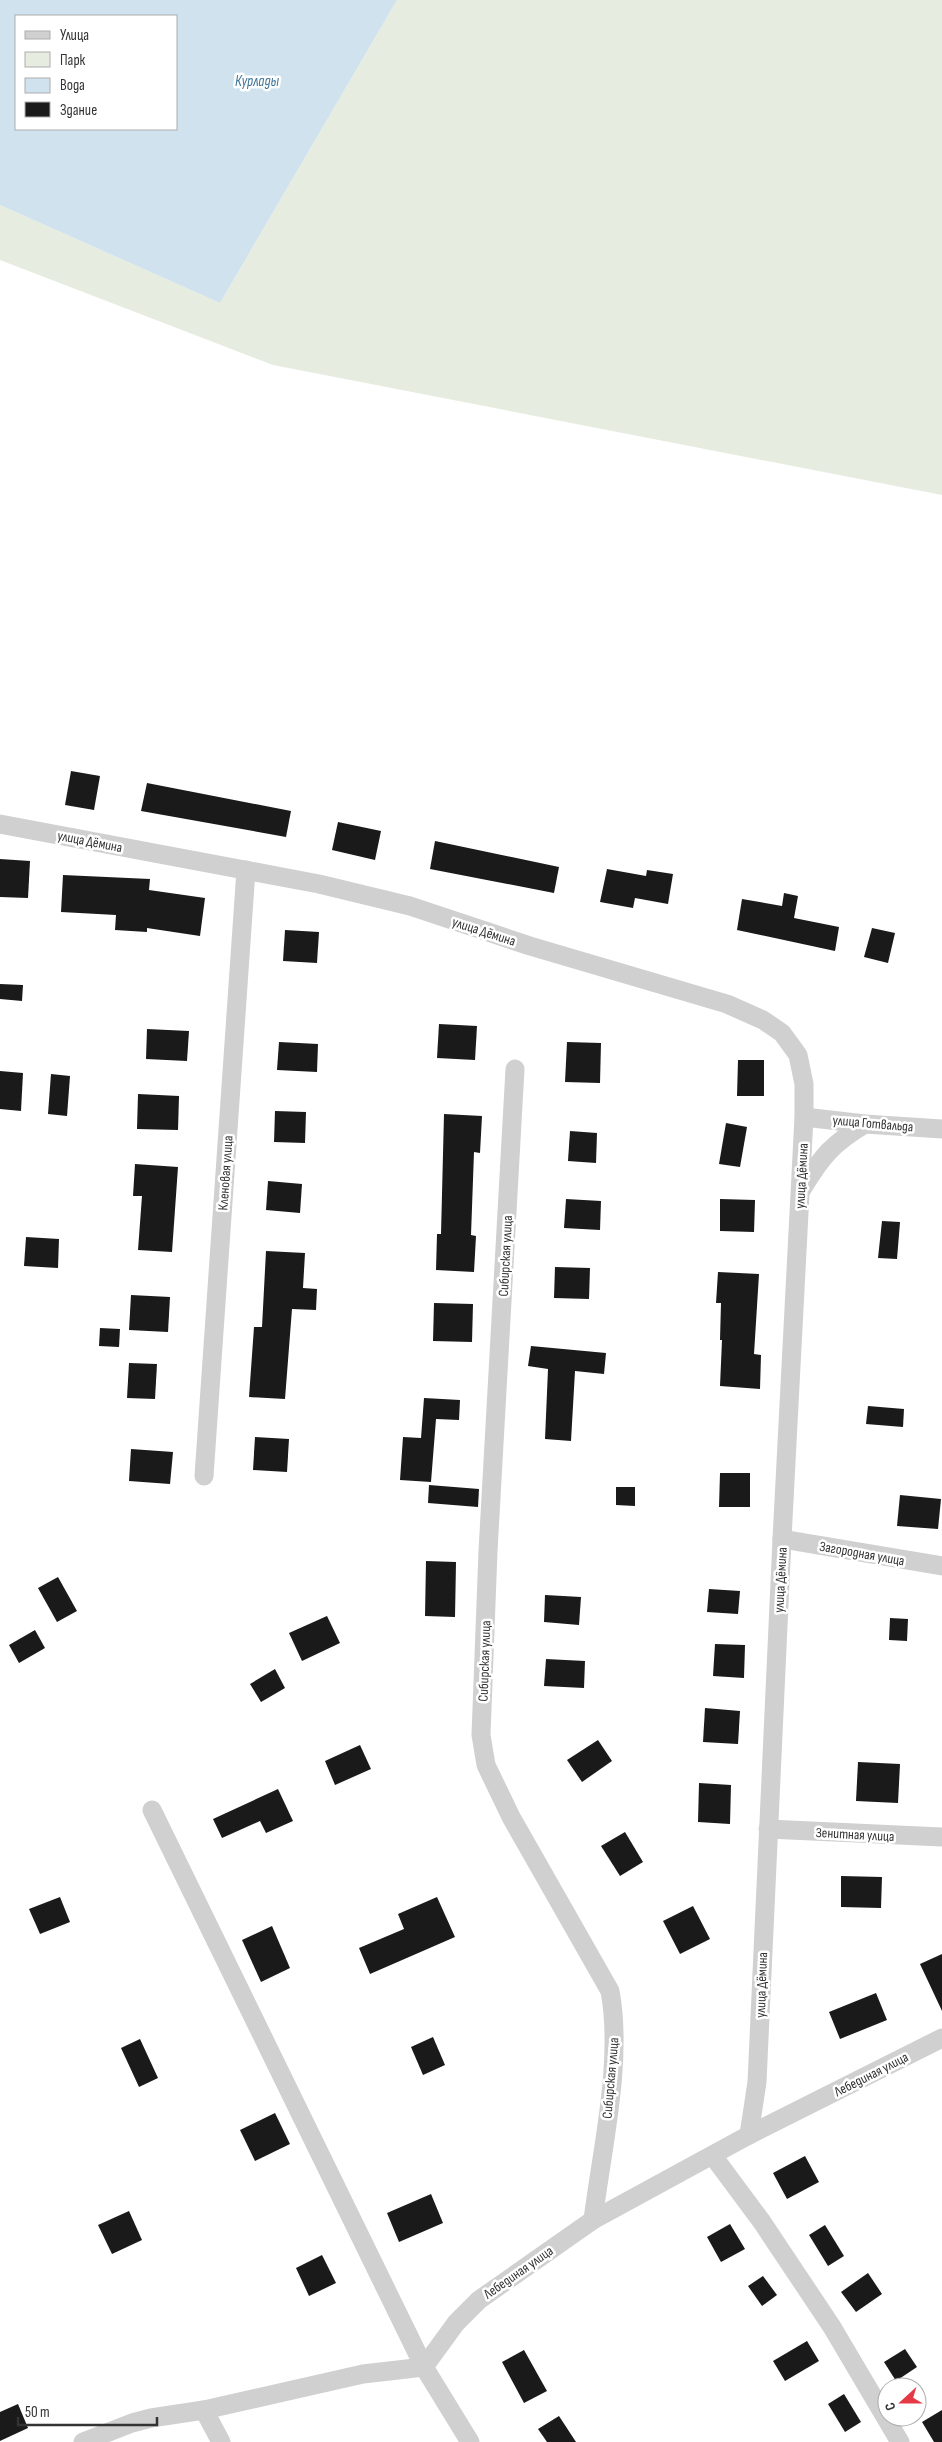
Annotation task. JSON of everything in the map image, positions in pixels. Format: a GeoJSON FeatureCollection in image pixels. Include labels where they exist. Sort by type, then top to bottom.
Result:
{"type":"FeatureCollection","features":[{"type":"Feature","properties":{"kind":"street","name":"улица Дёмина"},"geometry":{"type":"LineString","coordinates":[[0,824],[318,884],[410,906],[530,946],[727,1004],[763,1020],[782,1034],[798,1055],[804,1084],[804,1116],[757,2082],[749,2135]]}},
{"type":"Feature","properties":{"kind":"street","name":"Кленовая улица"},"geometry":{"type":"LineString","coordinates":[[204,1476],[246,870]]}},
{"type":"Feature","properties":{"kind":"street","name":"Сибирская улица"},"geometry":{"type":"LineString","coordinates":[[515,1068],[488,1551],[481,1735],[486,1765],[511,1818],[610,1991],[614,2011],[615,2052],[593,2220]]}},
{"type":"Feature","properties":{"kind":"street","name":"улица Готвальда"},"geometry":{"type":"LineString","coordinates":[[804,1116],[864,1124],[942,1129]]}},
{"type":"Feature","properties":{"kind":"street"},"geometry":{"type":"LineString","coordinates":[[800,1192],[821,1158],[839,1139],[864,1124]]}},
{"type":"Feature","properties":{"kind":"street","name":"Загородная улица"},"geometry":{"type":"LineString","coordinates":[[782,1539],[942,1566]]}},
{"type":"Feature","properties":{"kind":"street"},"geometry":{"type":"LineString","coordinates":[[152,1810],[424,2367],[470,2442]]}},
{"type":"Feature","properties":{"kind":"street","name":"Зенитная улица"},"geometry":{"type":"LineString","coordinates":[[768,1829],[942,1838]]}},
{"type":"Feature","properties":{"kind":"street","name":"Лебединая улица"},"geometry":{"type":"LineString","coordinates":[[424,2367],[456,2323],[479,2300],[593,2220],[749,2135],[942,2038]]}},
{"type":"Feature","properties":{"kind":"street"},"geometry":{"type":"LineString","coordinates":[[713,2156],[762,2222],[832,2327],[900,2442]]}},
{"type":"Feature","properties":{"kind":"street"},"geometry":{"type":"LineString","coordinates":[[84,2442],[138,2421],[204,2410],[364,2374],[424,2367]]}},
{"type":"Feature","properties":{"kind":"street"},"geometry":{"type":"LineString","coordinates":[[204,2410],[220,2442]]}},
{"type":"Feature","properties":{"kind":"green space"},"geometry":{"type":"Polygon","coordinates":[[[397,0],[942,0],[942,495],[273,365],[0,260],[0,205],[220,303],[397,0]]]}},
{"type":"Feature","properties":{"kind":"water","name":"Курлады"},"geometry":{"type":"Polygon","coordinates":[[[0,0],[397,0],[220,303],[0,205],[0,0]]]}},
{"type":"Feature","properties":{"kind":"building"},"geometry":{"type":"Polygon","coordinates":[[[71,771],[100,776],[94,810],[65,805],[71,771]]]}},
{"type":"Feature","properties":{"kind":"building"},"geometry":{"type":"Polygon","coordinates":[[[147,783],[291,811],[286,837],[141,811],[147,783]]]}},
{"type":"Feature","properties":{"kind":"building"},"geometry":{"type":"Polygon","coordinates":[[[338,822],[381,831],[375,860],[332,850],[338,822]]]}},
{"type":"Feature","properties":{"kind":"building"},"geometry":{"type":"Polygon","coordinates":[[[435,841],[559,867],[554,893],[430,869],[435,841]]]}},
{"type":"Feature","properties":{"kind":"building"},"geometry":{"type":"Polygon","coordinates":[[[0,859],[30,861],[28,898],[0,897],[0,859]]]}},
{"type":"Feature","properties":{"kind":"building"},"geometry":{"type":"Polygon","coordinates":[[[607,869],[646,876],[647,870],[673,874],[668,904],[635,898],[633,908],[600,902],[607,869]]]}},
{"type":"Feature","properties":{"kind":"building"},"geometry":{"type":"Polygon","coordinates":[[[63,875],[150,879],[149,890],[205,898],[200,936],[147,928],[147,932],[115,930],[116,915],[61,912],[63,875]]]}},
{"type":"Feature","properties":{"kind":"building"},"geometry":{"type":"Polygon","coordinates":[[[784,893],[798,896],[794,918],[839,927],[835,951],[737,930],[742,899],[782,906],[784,893]]]}},
{"type":"Feature","properties":{"kind":"building"},"geometry":{"type":"Polygon","coordinates":[[[872,928],[895,933],[888,963],[864,957],[872,928]]]}},
{"type":"Feature","properties":{"kind":"building"},"geometry":{"type":"Polygon","coordinates":[[[285,930],[319,932],[317,963],[283,961],[285,930]]]}},
{"type":"Feature","properties":{"kind":"building"},"geometry":{"type":"Polygon","coordinates":[[[0,984],[23,985],[22,1001],[0,999],[0,984]]]}},
{"type":"Feature","properties":{"kind":"building"},"geometry":{"type":"Polygon","coordinates":[[[439,1024],[477,1026],[475,1060],[437,1058],[439,1024]]]}},
{"type":"Feature","properties":{"kind":"building"},"geometry":{"type":"Polygon","coordinates":[[[147,1029],[189,1031],[187,1061],[146,1059],[147,1029]]]}},
{"type":"Feature","properties":{"kind":"building"},"geometry":{"type":"Polygon","coordinates":[[[279,1042],[318,1044],[317,1072],[277,1070],[279,1042]]]}},
{"type":"Feature","properties":{"kind":"building"},"geometry":{"type":"Polygon","coordinates":[[[567,1042],[601,1043],[600,1083],[565,1082],[567,1042]]]}},
{"type":"Feature","properties":{"kind":"building"},"geometry":{"type":"Polygon","coordinates":[[[738,1060],[764,1060],[764,1096],[737,1096],[738,1060]]]}},
{"type":"Feature","properties":{"kind":"building"},"geometry":{"type":"Polygon","coordinates":[[[0,1071],[23,1073],[21,1111],[0,1109],[0,1071]]]}},
{"type":"Feature","properties":{"kind":"building"},"geometry":{"type":"Polygon","coordinates":[[[51,1074],[70,1076],[67,1116],[48,1114],[51,1074]]]}},
{"type":"Feature","properties":{"kind":"building"},"geometry":{"type":"Polygon","coordinates":[[[138,1094],[179,1096],[178,1130],[137,1129],[138,1094]]]}},
{"type":"Feature","properties":{"kind":"building"},"geometry":{"type":"Polygon","coordinates":[[[275,1111],[306,1112],[305,1143],[274,1142],[275,1111]]]}},
{"type":"Feature","properties":{"kind":"building"},"geometry":{"type":"Polygon","coordinates":[[[444,1114],[482,1116],[480,1153],[474,1152],[471,1235],[476,1236],[474,1272],[436,1270],[437,1234],[441,1234],[444,1114]]]}},
{"type":"Feature","properties":{"kind":"building"},"geometry":{"type":"Polygon","coordinates":[[[726,1123],[747,1127],[740,1167],[719,1164],[726,1123]]]}},
{"type":"Feature","properties":{"kind":"building"},"geometry":{"type":"Polygon","coordinates":[[[570,1131],[597,1133],[596,1163],[568,1161],[570,1131]]]}},
{"type":"Feature","properties":{"kind":"building"},"geometry":{"type":"Polygon","coordinates":[[[135,1164],[178,1167],[172,1252],[138,1250],[142,1196],[133,1196],[135,1164]]]}},
{"type":"Feature","properties":{"kind":"building"},"geometry":{"type":"Polygon","coordinates":[[[268,1181],[302,1184],[300,1213],[266,1210],[268,1181]]]}},
{"type":"Feature","properties":{"kind":"building"},"geometry":{"type":"Polygon","coordinates":[[[566,1199],[601,1201],[600,1230],[564,1228],[566,1199]]]}},
{"type":"Feature","properties":{"kind":"building"},"geometry":{"type":"Polygon","coordinates":[[[720,1199],[755,1200],[754,1232],[720,1231],[720,1199]]]}},
{"type":"Feature","properties":{"kind":"building"},"geometry":{"type":"Polygon","coordinates":[[[882,1221],[900,1222],[897,1259],[878,1258],[882,1221]]]}},
{"type":"Feature","properties":{"kind":"building"},"geometry":{"type":"Polygon","coordinates":[[[26,1237],[59,1239],[58,1268],[24,1266],[26,1237]]]}},
{"type":"Feature","properties":{"kind":"building"},"geometry":{"type":"Polygon","coordinates":[[[266,1251],[305,1253],[303,1288],[317,1289],[316,1310],[292,1309],[285,1399],[249,1397],[254,1327],[262,1327],[266,1251]]]}},
{"type":"Feature","properties":{"kind":"building"},"geometry":{"type":"Polygon","coordinates":[[[555,1267],[590,1268],[589,1299],[554,1298],[555,1267]]]}},
{"type":"Feature","properties":{"kind":"building"},"geometry":{"type":"Polygon","coordinates":[[[718,1272],[759,1274],[754,1354],[761,1355],[760,1389],[720,1386],[722,1340],[720,1340],[721,1303],[716,1303],[718,1272]]]}},
{"type":"Feature","properties":{"kind":"building"},"geometry":{"type":"Polygon","coordinates":[[[131,1295],[170,1297],[168,1332],[129,1330],[131,1295]]]}},
{"type":"Feature","properties":{"kind":"building"},"geometry":{"type":"Polygon","coordinates":[[[434,1303],[473,1304],[472,1342],[433,1341],[434,1303]]]}},
{"type":"Feature","properties":{"kind":"building"},"geometry":{"type":"Polygon","coordinates":[[[100,1328],[120,1329],[119,1347],[99,1346],[100,1328]]]}},
{"type":"Feature","properties":{"kind":"building"},"geometry":{"type":"Polygon","coordinates":[[[531,1346],[606,1353],[604,1374],[575,1371],[571,1441],[545,1439],[548,1369],[528,1366],[531,1346]]]}},
{"type":"Feature","properties":{"kind":"building"},"geometry":{"type":"Polygon","coordinates":[[[129,1363],[157,1364],[155,1399],[127,1398],[129,1363]]]}},
{"type":"Feature","properties":{"kind":"building"},"geometry":{"type":"Polygon","coordinates":[[[424,1398],[460,1400],[459,1420],[436,1419],[431,1482],[400,1480],[403,1437],[421,1438],[424,1398]]]}},
{"type":"Feature","properties":{"kind":"building"},"geometry":{"type":"Polygon","coordinates":[[[868,1406],[904,1409],[903,1427],[866,1424],[868,1406]]]}},
{"type":"Feature","properties":{"kind":"building"},"geometry":{"type":"Polygon","coordinates":[[[255,1437],[289,1439],[287,1472],[253,1470],[255,1437]]]}},
{"type":"Feature","properties":{"kind":"building"},"geometry":{"type":"Polygon","coordinates":[[[131,1449],[173,1452],[170,1484],[129,1481],[131,1449]]]}},
{"type":"Feature","properties":{"kind":"building"},"geometry":{"type":"Polygon","coordinates":[[[720,1473],[750,1473],[750,1507],[719,1507],[720,1473]]]}},
{"type":"Feature","properties":{"kind":"building"},"geometry":{"type":"Polygon","coordinates":[[[429,1485],[479,1489],[478,1507],[428,1503],[429,1485]]]}},
{"type":"Feature","properties":{"kind":"building"},"geometry":{"type":"Polygon","coordinates":[[[616,1487],[635,1487],[635,1506],[616,1505],[616,1487]]]}},
{"type":"Feature","properties":{"kind":"building"},"geometry":{"type":"Polygon","coordinates":[[[900,1495],[941,1499],[938,1529],[897,1526],[900,1495]]]}},
{"type":"Feature","properties":{"kind":"building"},"geometry":{"type":"Polygon","coordinates":[[[426,1561],[456,1562],[455,1617],[425,1616],[426,1561]]]}},
{"type":"Feature","properties":{"kind":"building"},"geometry":{"type":"Polygon","coordinates":[[[58,1577],[77,1611],[57,1622],[38,1588],[58,1577]]]}},
{"type":"Feature","properties":{"kind":"building"},"geometry":{"type":"Polygon","coordinates":[[[709,1589],[740,1591],[738,1614],[707,1612],[709,1589]]]}},
{"type":"Feature","properties":{"kind":"building"},"geometry":{"type":"Polygon","coordinates":[[[545,1595],[581,1597],[579,1625],[544,1622],[545,1595]]]}},
{"type":"Feature","properties":{"kind":"building"},"geometry":{"type":"Polygon","coordinates":[[[327,1616],[340,1643],[302,1661],[289,1633],[327,1616]]]}},
{"type":"Feature","properties":{"kind":"building"},"geometry":{"type":"Polygon","coordinates":[[[890,1618],[908,1619],[907,1641],[889,1640],[890,1618]]]}},
{"type":"Feature","properties":{"kind":"building"},"geometry":{"type":"Polygon","coordinates":[[[35,1630],[45,1648],[19,1663],[9,1645],[35,1630]]]}},
{"type":"Feature","properties":{"kind":"building"},"geometry":{"type":"Polygon","coordinates":[[[715,1644],[745,1645],[744,1678],[713,1676],[715,1644]]]}},
{"type":"Feature","properties":{"kind":"building"},"geometry":{"type":"Polygon","coordinates":[[[546,1659],[585,1661],[584,1688],[544,1686],[546,1659]]]}},
{"type":"Feature","properties":{"kind":"building"},"geometry":{"type":"Polygon","coordinates":[[[275,1669],[285,1688],[261,1702],[250,1684],[275,1669]]]}},
{"type":"Feature","properties":{"kind":"building"},"geometry":{"type":"Polygon","coordinates":[[[705,1708],[740,1711],[738,1744],[703,1742],[705,1708]]]}},
{"type":"Feature","properties":{"kind":"building"},"geometry":{"type":"Polygon","coordinates":[[[598,1740],[612,1761],[582,1782],[567,1760],[598,1740]]]}},
{"type":"Feature","properties":{"kind":"building"},"geometry":{"type":"Polygon","coordinates":[[[360,1745],[371,1769],[335,1785],[325,1761],[360,1745]]]}},
{"type":"Feature","properties":{"kind":"building"},"geometry":{"type":"Polygon","coordinates":[[[858,1762],[900,1764],[898,1803],[856,1801],[858,1762]]]}},
{"type":"Feature","properties":{"kind":"building"},"geometry":{"type":"Polygon","coordinates":[[[699,1783],[731,1785],[730,1824],[698,1822],[699,1783]]]}},
{"type":"Feature","properties":{"kind":"building"},"geometry":{"type":"Polygon","coordinates":[[[278,1789],[293,1821],[266,1833],[260,1821],[222,1838],[213,1819],[278,1789]]]}},
{"type":"Feature","properties":{"kind":"building"},"geometry":{"type":"Polygon","coordinates":[[[625,1832],[643,1862],[620,1876],[601,1846],[625,1832]]]}},
{"type":"Feature","properties":{"kind":"building"},"geometry":{"type":"Polygon","coordinates":[[[841,1876],[882,1877],[881,1908],[841,1907],[841,1876]]]}},
{"type":"Feature","properties":{"kind":"building"},"geometry":{"type":"Polygon","coordinates":[[[60,1897],[70,1922],[40,1934],[29,1909],[60,1897]]]}},
{"type":"Feature","properties":{"kind":"building"},"geometry":{"type":"Polygon","coordinates":[[[437,1897],[455,1937],[370,1974],[359,1948],[404,1929],[398,1914],[437,1897]]]}},
{"type":"Feature","properties":{"kind":"building"},"geometry":{"type":"Polygon","coordinates":[[[693,1906],[710,1939],[680,1954],[663,1921],[693,1906]]]}},
{"type":"Feature","properties":{"kind":"building"},"geometry":{"type":"Polygon","coordinates":[[[272,1926],[290,1968],[261,1982],[242,1940],[272,1926]]]}},
{"type":"Feature","properties":{"kind":"building"},"geometry":{"type":"Polygon","coordinates":[[[942,1954],[942,2011],[920,1964],[942,1954]]]}},
{"type":"Feature","properties":{"kind":"building"},"geometry":{"type":"Polygon","coordinates":[[[876,1993],[887,2020],[840,2039],[829,2012],[876,1993]]]}},
{"type":"Feature","properties":{"kind":"building"},"geometry":{"type":"Polygon","coordinates":[[[433,2037],[445,2065],[423,2075],[411,2047],[433,2037]]]}},
{"type":"Feature","properties":{"kind":"building"},"geometry":{"type":"Polygon","coordinates":[[[140,2039],[158,2078],[139,2087],[121,2048],[140,2039]]]}},
{"type":"Feature","properties":{"kind":"building"},"geometry":{"type":"Polygon","coordinates":[[[275,2113],[290,2144],[255,2161],[240,2130],[275,2113]]]}},
{"type":"Feature","properties":{"kind":"building"},"geometry":{"type":"Polygon","coordinates":[[[805,2156],[819,2182],[787,2199],[773,2173],[805,2156]]]}},
{"type":"Feature","properties":{"kind":"building"},"geometry":{"type":"Polygon","coordinates":[[[431,2194],[443,2223],[399,2242],[387,2213],[431,2194]]]}},
{"type":"Feature","properties":{"kind":"building"},"geometry":{"type":"Polygon","coordinates":[[[129,2211],[142,2240],[112,2254],[98,2225],[129,2211]]]}},
{"type":"Feature","properties":{"kind":"building"},"geometry":{"type":"Polygon","coordinates":[[[730,2224],[745,2249],[721,2262],[707,2237],[730,2224]]]}},
{"type":"Feature","properties":{"kind":"building"},"geometry":{"type":"Polygon","coordinates":[[[825,2225],[844,2256],[828,2266],[809,2235],[825,2225]]]}},
{"type":"Feature","properties":{"kind":"building"},"geometry":{"type":"Polygon","coordinates":[[[322,2255],[336,2283],[309,2296],[296,2268],[322,2255]]]}},
{"type":"Feature","properties":{"kind":"building"},"geometry":{"type":"Polygon","coordinates":[[[868,2273],[882,2294],[856,2312],[841,2292],[868,2273]]]}},
{"type":"Feature","properties":{"kind":"building"},"geometry":{"type":"Polygon","coordinates":[[[763,2276],[777,2295],[762,2306],[748,2286],[763,2276]]]}},
{"type":"Feature","properties":{"kind":"building"},"geometry":{"type":"Polygon","coordinates":[[[807,2341],[819,2361],[785,2381],[773,2361],[807,2341]]]}},
{"type":"Feature","properties":{"kind":"building"},"geometry":{"type":"Polygon","coordinates":[[[905,2349],[917,2367],[902,2377],[893,2377],[884,2362],[905,2349]]]}},
{"type":"Feature","properties":{"kind":"building"},"geometry":{"type":"Polygon","coordinates":[[[524,2350],[547,2391],[524,2403],[502,2362],[524,2350]]]}},
{"type":"Feature","properties":{"kind":"building"},"geometry":{"type":"Polygon","coordinates":[[[844,2394],[861,2422],[845,2432],[828,2404],[844,2394]]]}},
{"type":"Feature","properties":{"kind":"building"},"geometry":{"type":"Polygon","coordinates":[[[18,2404],[28,2428],[0,2441],[0,2412],[18,2404]]]}},
{"type":"Feature","properties":{"kind":"building"},"geometry":{"type":"Polygon","coordinates":[[[942,2410],[942,2442],[934,2442],[925,2427],[927,2427],[927,2419],[942,2410]]]}},
{"type":"Feature","properties":{"kind":"building"},"geometry":{"type":"Polygon","coordinates":[[[559,2416],[576,2442],[547,2442],[538,2429],[559,2416]]]}}]}
